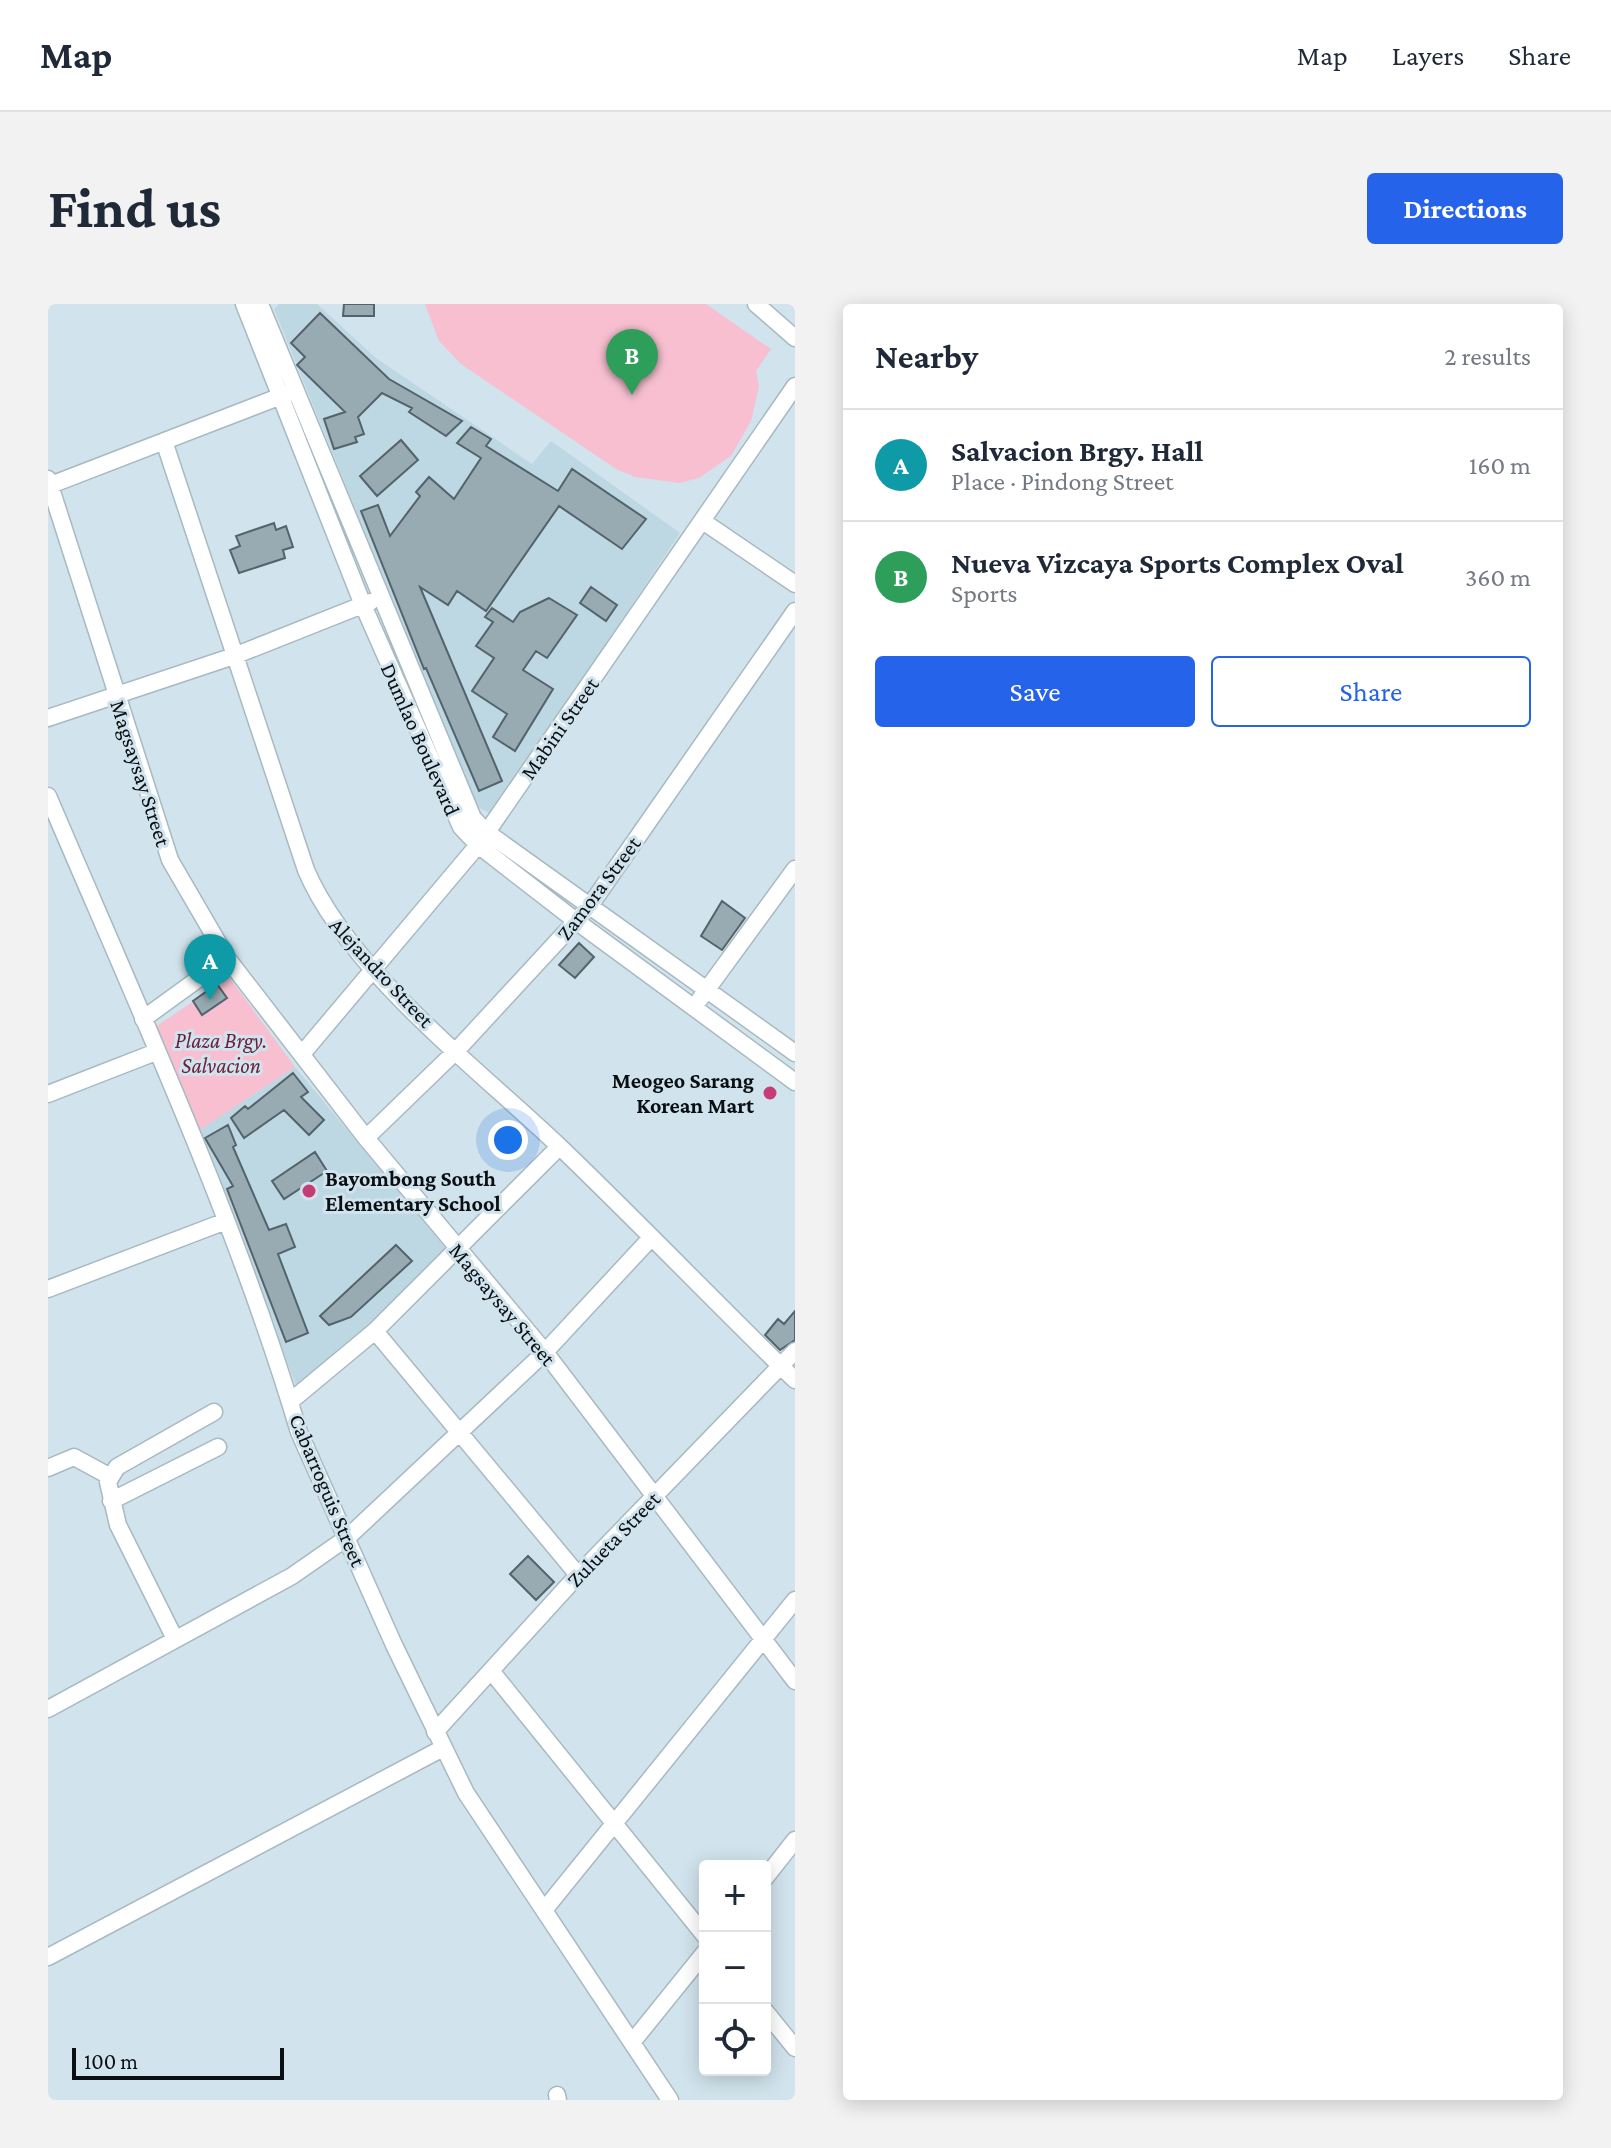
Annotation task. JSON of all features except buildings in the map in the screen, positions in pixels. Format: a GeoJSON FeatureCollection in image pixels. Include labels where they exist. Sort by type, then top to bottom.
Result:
{"type":"FeatureCollection","features":[{"type":"Feature","properties":{"kind":"street"},"geometry":{"type":"LineString","coordinates":[[756,304],[795,338]]}},
{"type":"Feature","properties":{"kind":"street","name":"Dumlao Boulevard"},"geometry":{"type":"LineString","coordinates":[[250,305],[296,390],[482,838],[589,907],[795,1053]]}},
{"type":"Feature","properties":{"kind":"street","name":"Dumlao Boulevard"},"geometry":{"type":"LineString","coordinates":[[250,305],[279,397],[453,816],[576,921],[795,1082]]}},
{"type":"Feature","properties":{"kind":"street","name":"Mabini Street"},"geometry":{"type":"LineString","coordinates":[[302,1054],[482,838],[704,522],[795,386]]}},
{"type":"Feature","properties":{"kind":"street"},"geometry":{"type":"LineString","coordinates":[[49,484],[296,390]]}},
{"type":"Feature","properties":{"kind":"street","name":"Alejandro Street"},"geometry":{"type":"LineString","coordinates":[[164,441],[318,899],[335,925],[456,1051],[559,1147],[795,1380]]}},
{"type":"Feature","properties":{"kind":"street","name":"Magsaysay Street"},"geometry":{"type":"LineString","coordinates":[[49,484],[170,860],[227,958],[366,1138],[545,1352],[795,1681]]}},
{"type":"Feature","properties":{"kind":"street"},"geometry":{"type":"LineString","coordinates":[[704,522],[795,584]]}},
{"type":"Feature","properties":{"kind":"street"},"geometry":{"type":"LineString","coordinates":[[48,718],[234,656],[380,598]]}},
{"type":"Feature","properties":{"kind":"street","name":"Zamora Street"},"geometry":{"type":"LineString","coordinates":[[366,1138],[456,1051],[589,907],[795,611]]}},
{"type":"Feature","properties":{"kind":"street","name":"Cabarroguis Street"},"geometry":{"type":"LineString","coordinates":[[48,796],[226,1221],[292,1400],[299,1432],[435,1732],[486,1826],[634,2040],[670,2100]]}},
{"type":"Feature","properties":{"kind":"street"},"geometry":{"type":"LineString","coordinates":[[694,1006],[795,869]]}},
{"type":"Feature","properties":{"kind":"street"},"geometry":{"type":"LineString","coordinates":[[143,1019],[227,958]]}},
{"type":"Feature","properties":{"kind":"street"},"geometry":{"type":"LineString","coordinates":[[48,1094],[156,1052]]}},
{"type":"Feature","properties":{"kind":"street"},"geometry":{"type":"LineString","coordinates":[[292,1400],[375,1331],[455,1247],[559,1147]]}},
{"type":"Feature","properties":{"kind":"street"},"geometry":{"type":"LineString","coordinates":[[48,1289],[226,1221]]}},
{"type":"Feature","properties":{"kind":"street"},"geometry":{"type":"LineString","coordinates":[[48,1709],[292,1576],[348,1537],[545,1352],[650,1239]]}},
{"type":"Feature","properties":{"kind":"street"},"geometry":{"type":"LineString","coordinates":[[375,1331],[578,1575]]}},
{"type":"Feature","properties":{"kind":"street","name":"Zulueta Street"},"geometry":{"type":"LineString","coordinates":[[435,1732],[578,1575],[795,1351]]}},
{"type":"Feature","properties":{"kind":"street"},"geometry":{"type":"LineString","coordinates":[[175,1639],[118,1525],[111,1501],[109,1476],[117,1467],[214,1412]]}},
{"type":"Feature","properties":{"kind":"street"},"geometry":{"type":"LineString","coordinates":[[111,1501],[218,1447]]}},
{"type":"Feature","properties":{"kind":"street"},"geometry":{"type":"LineString","coordinates":[[48,1468],[74,1457],[109,1476]]}},
{"type":"Feature","properties":{"kind":"street"},"geometry":{"type":"LineString","coordinates":[[545,1909],[795,1600]]}},
{"type":"Feature","properties":{"kind":"street"},"geometry":{"type":"LineString","coordinates":[[492,1672],[702,1932]]}},
{"type":"Feature","properties":{"kind":"street"},"geometry":{"type":"LineString","coordinates":[[48,1957],[443,1748]]}},
{"type":"Feature","properties":{"kind":"street"},"geometry":{"type":"LineString","coordinates":[[771,1870],[795,1840]]}},
{"type":"Feature","properties":{"kind":"street"},"geometry":{"type":"LineString","coordinates":[[634,2040],[699,1959]]}},
{"type":"Feature","properties":{"kind":"street"},"geometry":{"type":"LineString","coordinates":[[771,2018],[794,2044]]}},
{"type":"Feature","properties":{"kind":"shaded area"},"geometry":{"type":"Polygon","coordinates":[[[279,304],[317,304],[376,358],[532,464],[551,441],[680,533],[492,814],[480,808],[474,800],[274,309],[279,304]]]}},
{"type":"Feature","properties":{"kind":"shaded area","name":"Bayombong South Elementary School"},"geometry":{"type":"Polygon","coordinates":[[[295,1067],[447,1250],[370,1333],[299,1393],[198,1131],[295,1067]]]}},
{"type":"Feature","properties":{"kind":"green space"},"geometry":{"type":"Polygon","coordinates":[[[425,304],[706,304],[771,349],[756,371],[759,386],[751,421],[731,456],[699,478],[679,483],[635,477],[616,469],[461,364],[439,341],[425,304]]]}},
{"type":"Feature","properties":{"kind":"green space","name":"Plaza Brgy. Salvacion"},"geometry":{"type":"Polygon","coordinates":[[[229,977],[295,1067],[198,1131],[154,1028],[229,977]]]}},
{"type":"Feature","properties":{"kind":"place","name":"Nueva Vizcaya Sports Complex Oval"},"geometry":{"type":"Point","coordinates":[632,395]}},
{"type":"Feature","properties":{"kind":"place","name":"Salvacion Brgy. Hall"},"geometry":{"type":"Point","coordinates":[210,1000]}},
{"type":"Feature","properties":{"kind":"place","name":"Meogeo Sarang Korean Mart"},"geometry":{"type":"Point","coordinates":[770,1093]}},
{"type":"Feature","properties":{"kind":"place","name":"Bayombong South Elementary School"},"geometry":{"type":"Point","coordinates":[309,1191]}}]}
